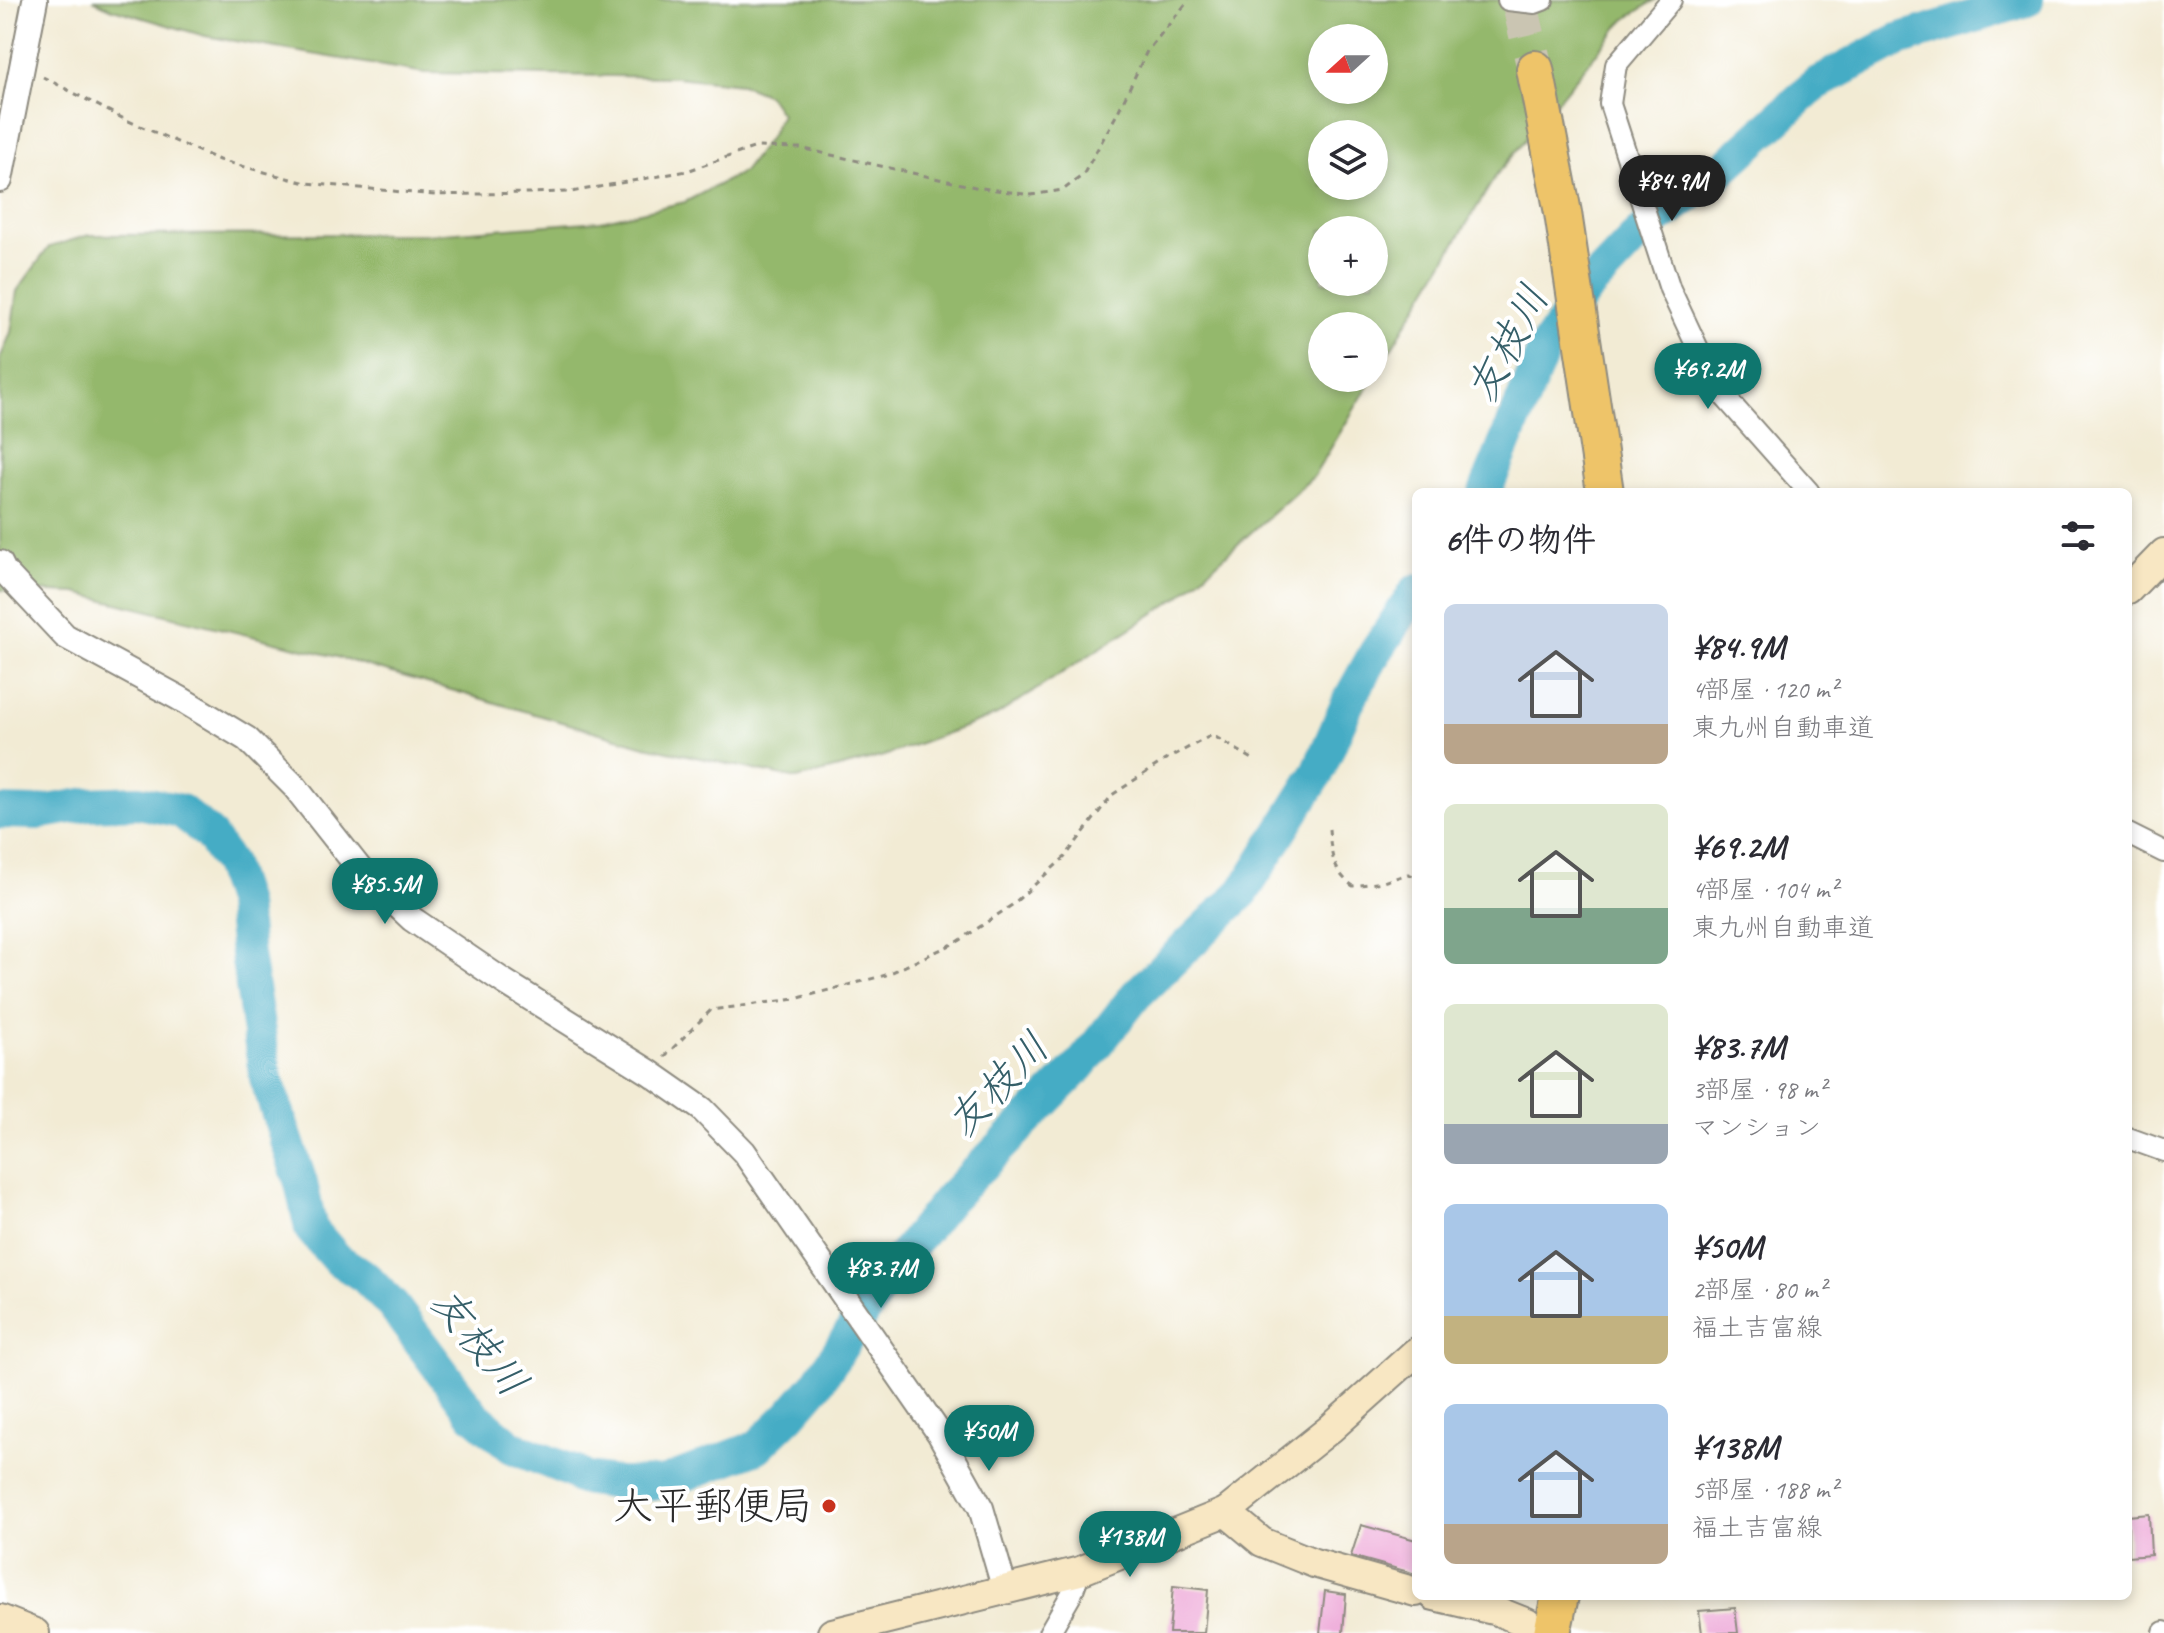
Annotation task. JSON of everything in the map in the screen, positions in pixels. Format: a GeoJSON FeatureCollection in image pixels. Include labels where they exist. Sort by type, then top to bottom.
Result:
{"type":"FeatureCollection","features":[{"type":"Feature","properties":{"kind":"highway"},"geometry":{"type":"LineString","coordinates":[[1535,69],[1563,213],[1605,488]]}},
{"type":"Feature","properties":{"kind":"highway"},"geometry":{"type":"LineString","coordinates":[[1540,1628],[1558,1600]]}},
{"type":"Feature","properties":{"kind":"main road"},"geometry":{"type":"LineString","coordinates":[[2132,586],[2164,553]]}},
{"type":"Feature","properties":{"kind":"main road"},"geometry":{"type":"LineString","coordinates":[[832,1633],[904,1624],[1005,1590],[1080,1571],[1226,1512],[1330,1429],[1412,1356]]}},
{"type":"Feature","properties":{"kind":"main road"},"geometry":{"type":"LineString","coordinates":[[1226,1512],[1262,1542],[1314,1563],[1412,1591]]}},
{"type":"Feature","properties":{"kind":"main road"},"geometry":{"type":"LineString","coordinates":[[1451,1600],[1497,1611],[1540,1628]]}},
{"type":"Feature","properties":{"kind":"main road"},"geometry":{"type":"LineString","coordinates":[[0,1619],[35,1633]]}},
{"type":"Feature","properties":{"kind":"street"},"geometry":{"type":"LineString","coordinates":[[0,180],[35,0]]}},
{"type":"Feature","properties":{"kind":"street"},"geometry":{"type":"LineString","coordinates":[[1508,0],[1535,3],[1543,0]]}},
{"type":"Feature","properties":{"kind":"street"},"geometry":{"type":"LineString","coordinates":[[1671,0],[1616,65],[1610,104],[1670,289],[1716,387],[1805,488]]}},
{"type":"Feature","properties":{"kind":"street"},"geometry":{"type":"LineString","coordinates":[[0,563],[65,636],[247,739],[295,787],[362,872],[412,919],[702,1109],[744,1152],[939,1433],[981,1508],[1005,1590]]}},
{"type":"Feature","properties":{"kind":"street"},"geometry":{"type":"LineString","coordinates":[[2132,836],[2164,852]]}},
{"type":"Feature","properties":{"kind":"street"},"geometry":{"type":"LineString","coordinates":[[2132,1139],[2164,1151]]}},
{"type":"Feature","properties":{"kind":"street"},"geometry":{"type":"LineString","coordinates":[[1049,1633],[1071,1595],[1080,1571]]}},
{"type":"Feature","properties":{"kind":"path"},"geometry":{"type":"LineString","coordinates":[[22,66],[126,120],[219,160],[306,183],[435,195],[571,192],[687,171],[756,147],[800,148],[975,187],[1031,195],[1063,190],[1083,175],[1147,51],[1189,0]]}},
{"type":"Feature","properties":{"kind":"path"},"geometry":{"type":"LineString","coordinates":[[649,1072],[711,1010],[795,999],[886,975],[959,941],[1012,905],[1065,857],[1112,795],[1165,760],[1212,735],[1256,761]]}},
{"type":"Feature","properties":{"kind":"path"},"geometry":{"type":"LineString","coordinates":[[1329,829],[1332,859],[1341,878],[1353,886],[1412,876]]}},
{"type":"Feature","properties":{"kind":"green space"},"geometry":{"type":"Polygon","coordinates":[[[93,0],[1655,0],[1623,21],[1497,174],[1388,354],[1388,312],[1308,312],[1308,392],[1365,392],[1314,476],[1179,597],[997,715],[884,756],[797,779],[645,746],[337,657],[76,593],[0,590],[0,359],[11,332],[17,291],[49,247],[89,235],[431,234],[600,221],[685,202],[743,172],[771,135],[781,114],[768,95],[741,84],[676,77],[425,73],[205,36],[113,9],[93,0]]]}},
{"type":"Feature","properties":{"kind":"building"},"geometry":{"type":"Polygon","coordinates":[[[2149,1514],[2151,1555],[2132,1557],[2132,1516],[2149,1514]]]}},
{"type":"Feature","properties":{"kind":"building"},"geometry":{"type":"Polygon","coordinates":[[[1361,1525],[1412,1539],[1412,1573],[1351,1556],[1361,1525]]]}},
{"type":"Feature","properties":{"kind":"building"},"geometry":{"type":"Polygon","coordinates":[[[1173,1586],[1208,1590],[1204,1633],[1169,1633],[1173,1586]]]}},
{"type":"Feature","properties":{"kind":"building"},"geometry":{"type":"Polygon","coordinates":[[[1325,1591],[1346,1594],[1343,1633],[1320,1633],[1325,1591]]]}},
{"type":"Feature","properties":{"kind":"building"},"geometry":{"type":"Polygon","coordinates":[[[1735,1608],[1738,1633],[1702,1633],[1699,1611],[1735,1608]]]}},
{"type":"Feature","properties":{"kind":"waterway","name":"友枝川"},"geometry":{"type":"LineString","coordinates":[[1487,488],[1544,349],[1585,291],[1640,233],[1717,174],[1816,84],[1898,40],[2027,0]]}},
{"type":"Feature","properties":{"kind":"waterway","name":"友枝川"},"geometry":{"type":"LineString","coordinates":[[0,812],[37,813],[88,804],[138,802],[181,811],[209,834],[229,864],[242,904],[266,1078],[301,1183],[311,1229],[337,1259],[365,1277],[393,1306],[474,1415],[512,1447],[578,1474],[581,1478],[623,1484],[663,1483],[757,1447],[790,1415],[817,1384],[893,1268],[949,1199],[1080,1066],[1136,995],[1243,892],[1317,774],[1349,700],[1412,597]]}},
{"type":"Feature","properties":{"kind":"tunnel"},"geometry":{"type":"LineString","coordinates":[[1519,0],[1535,69]]}},
{"type":"Feature","properties":{"kind":"place","name":"大平郵便局"},"geometry":{"type":"Point","coordinates":[829,1506]}}]}
